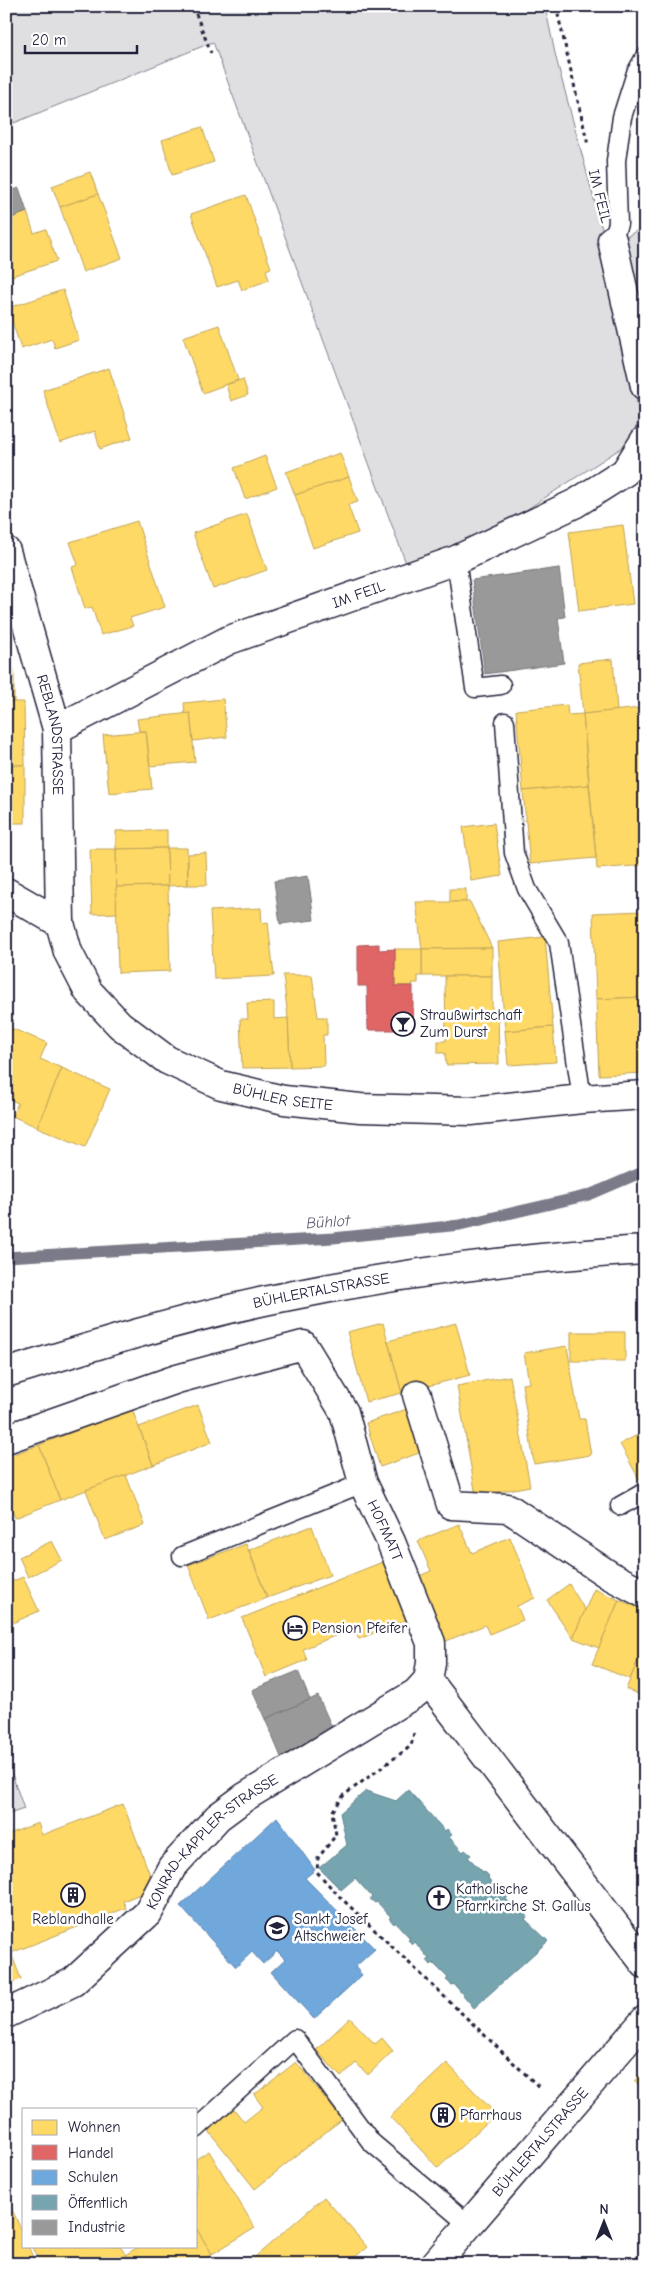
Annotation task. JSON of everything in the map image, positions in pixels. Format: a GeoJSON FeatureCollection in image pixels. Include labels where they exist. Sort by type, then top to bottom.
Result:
{"type":"FeatureCollection","features":[{"type":"Feature","properties":{"kind":"street","name":"IM FEIL"},"geometry":{"type":"LineString","coordinates":[[612,240],[645,386]]}},
{"type":"Feature","properties":{"kind":"street","name":"IM FEIL"},"geometry":{"type":"LineString","coordinates":[[58,729],[229,640],[456,560],[576,503],[624,472],[645,440]]}},
{"type":"Feature","properties":{"kind":"street","name":"REBLANDSTRASSE"},"geometry":{"type":"LineString","coordinates":[[6,552],[58,729],[60,923]]}},
{"type":"Feature","properties":{"kind":"street"},"geometry":{"type":"LineString","coordinates":[[6,892],[60,923]]}},
{"type":"Feature","properties":{"kind":"street","name":"BÜHLER SEITE"},"geometry":{"type":"LineString","coordinates":[[60,923],[68,952],[88,991],[120,1025],[167,1060],[220,1085],[284,1100],[360,1108],[471,1111],[582,1099],[645,1095]]}},
{"type":"Feature","properties":{"kind":"street","name":"BÜHLERTALSTRASSE"},"geometry":{"type":"LineString","coordinates":[[6,1372],[139,1332],[269,1300],[438,1270],[586,1253],[645,1250]]}},
{"type":"Feature","properties":{"kind":"street","name":"HOFMATT"},"geometry":{"type":"LineString","coordinates":[[6,1439],[177,1380],[303,1345],[344,1412],[364,1483],[391,1542],[431,1643],[431,1662],[422,1686]]}},
{"type":"Feature","properties":{"kind":"street"},"geometry":{"type":"LineString","coordinates":[[417,1395],[451,1505],[508,1508],[609,1575],[645,1594]]}},
{"type":"Feature","properties":{"kind":"street"},"geometry":{"type":"LineString","coordinates":[[422,1686],[645,1964]]}},
{"type":"Feature","properties":{"kind":"street","name":"KONRAD-KAPPLER-STRASSE"},"geometry":{"type":"LineString","coordinates":[[6,2014],[73,1982],[148,1913],[172,1866],[218,1817],[422,1686]]}},
{"type":"Feature","properties":{"kind":"street","name":"BÜHLERTALSTRASSE"},"geometry":{"type":"LineString","coordinates":[[435,2264],[645,2020]]}},
{"type":"Feature","properties":{"kind":"lane"},"geometry":{"type":"LineString","coordinates":[[612,240],[618,224],[616,161],[622,117],[636,73],[645,57]]}},
{"type":"Feature","properties":{"kind":"lane"},"geometry":{"type":"LineString","coordinates":[[456,560],[475,688],[501,685]]}},
{"type":"Feature","properties":{"kind":"lane"},"geometry":{"type":"LineString","coordinates":[[505,722],[514,853],[526,889],[560,943],[582,1099]]}},
{"type":"Feature","properties":{"kind":"lane"},"geometry":{"type":"LineString","coordinates":[[182,1556],[364,1483]]}},
{"type":"Feature","properties":{"kind":"lane"},"geometry":{"type":"LineString","coordinates":[[620,1506],[645,1492]]}},
{"type":"Feature","properties":{"kind":"lane"},"geometry":{"type":"LineString","coordinates":[[198,2127],[295,2040],[371,2142],[468,2224]]}},
{"type":"Feature","properties":{"kind":"path"},"geometry":{"type":"LineString","coordinates":[[193,6],[211,53]]}},
{"type":"Feature","properties":{"kind":"path"},"geometry":{"type":"LineString","coordinates":[[556,6],[588,146]]}},
{"type":"Feature","properties":{"kind":"path"},"geometry":{"type":"LineString","coordinates":[[422,1686],[417,1722],[411,1746],[344,1795],[332,1812],[336,1836],[318,1858],[317,1872],[339,1896],[565,2112]]}},
{"type":"Feature","properties":{"kind":"shaded area"},"geometry":{"type":"Polygon","coordinates":[[[6,6],[545,6],[556,58],[609,255],[633,374],[639,420],[629,443],[509,521],[407,566],[213,42],[14,123],[6,106],[6,6]]]}},
{"type":"Feature","properties":{"kind":"shaded area"},"geometry":{"type":"Polygon","coordinates":[[[645,226],[645,341],[624,238],[645,226]]]}},
{"type":"Feature","properties":{"kind":"shaded area"},"geometry":{"type":"Polygon","coordinates":[[[6,1757],[24,1809],[6,1815],[6,1757]]]}},
{"type":"Feature","properties":{"kind":"building: Wohnen"},"geometry":{"type":"Polygon","coordinates":[[[202,127],[214,162],[172,175],[162,140],[202,127]]]}},
{"type":"Feature","properties":{"kind":"building: Wohnen"},"geometry":{"type":"Polygon","coordinates":[[[90,172],[98,194],[60,207],[52,186],[90,172]]]}},
{"type":"Feature","properties":{"kind":"building: Wohnen"},"geometry":{"type":"Polygon","coordinates":[[[98,194],[122,258],[83,272],[60,207],[98,194]]]}},
{"type":"Feature","properties":{"kind":"building: Wohnen"},"geometry":{"type":"Polygon","coordinates":[[[246,195],[271,268],[266,270],[269,280],[242,290],[238,280],[217,287],[191,214],[246,195]]]}},
{"type":"Feature","properties":{"kind":"building: Wohnen"},"geometry":{"type":"Polygon","coordinates":[[[27,212],[34,233],[46,229],[57,261],[6,278],[6,220],[27,212]]]}},
{"type":"Feature","properties":{"kind":"building: Wohnen"},"geometry":{"type":"Polygon","coordinates":[[[63,290],[79,340],[55,348],[52,339],[21,349],[8,308],[63,290]]]}},
{"type":"Feature","properties":{"kind":"building: Wohnen"},"geometry":{"type":"Polygon","coordinates":[[[219,325],[238,380],[203,393],[183,337],[219,325]]]}},
{"type":"Feature","properties":{"kind":"building: Wohnen"},"geometry":{"type":"Polygon","coordinates":[[[109,368],[132,438],[100,449],[95,431],[60,443],[43,390],[109,368]]]}},
{"type":"Feature","properties":{"kind":"building: Wohnen"},"geometry":{"type":"Polygon","coordinates":[[[243,379],[248,395],[231,401],[226,385],[243,379]]]}},
{"type":"Feature","properties":{"kind":"building: Wohnen"},"geometry":{"type":"Polygon","coordinates":[[[340,453],[349,477],[295,495],[286,472],[340,453]]]}},
{"type":"Feature","properties":{"kind":"building: Wohnen"},"geometry":{"type":"Polygon","coordinates":[[[265,456],[277,487],[245,499],[234,468],[265,456]]]}},
{"type":"Feature","properties":{"kind":"building: Wohnen"},"geometry":{"type":"Polygon","coordinates":[[[349,477],[358,502],[348,505],[358,533],[313,548],[295,495],[349,477]]]}},
{"type":"Feature","properties":{"kind":"building: Wohnen"},"geometry":{"type":"Polygon","coordinates":[[[247,514],[267,570],[213,589],[193,533],[247,514]]]}},
{"type":"Feature","properties":{"kind":"building: Wohnen"},"geometry":{"type":"Polygon","coordinates":[[[137,521],[165,607],[130,618],[133,626],[101,635],[92,607],[85,609],[72,567],[78,565],[70,542],[137,521]]]}},
{"type":"Feature","properties":{"kind":"building: Wohnen"},"geometry":{"type":"Polygon","coordinates":[[[623,525],[633,604],[579,611],[569,532],[623,525]]]}},
{"type":"Feature","properties":{"kind":"building: Wohnen"},"geometry":{"type":"Polygon","coordinates":[[[613,659],[617,711],[583,714],[578,663],[613,659]]]}},
{"type":"Feature","properties":{"kind":"building: Wohnen"},"geometry":{"type":"Polygon","coordinates":[[[6,669],[14,669],[14,702],[6,702],[6,669]]]}},
{"type":"Feature","properties":{"kind":"building: Wohnen"},"geometry":{"type":"Polygon","coordinates":[[[223,699],[227,737],[193,741],[190,713],[185,714],[184,703],[223,699]]]}},
{"type":"Feature","properties":{"kind":"building: Wohnen"},"geometry":{"type":"Polygon","coordinates":[[[6,702],[24,702],[25,765],[6,765],[6,702]]]}},
{"type":"Feature","properties":{"kind":"building: Wohnen"},"geometry":{"type":"Polygon","coordinates":[[[567,705],[568,715],[583,714],[589,785],[523,791],[516,710],[567,705]]]}},
{"type":"Feature","properties":{"kind":"building: Wohnen"},"geometry":{"type":"Polygon","coordinates":[[[640,708],[645,759],[645,865],[597,869],[583,714],[640,708]]]}},
{"type":"Feature","properties":{"kind":"building: Wohnen"},"geometry":{"type":"Polygon","coordinates":[[[190,713],[195,762],[150,766],[146,731],[139,731],[137,719],[190,713]]]}},
{"type":"Feature","properties":{"kind":"building: Wohnen"},"geometry":{"type":"Polygon","coordinates":[[[146,731],[152,789],[109,793],[103,735],[146,731]]]}},
{"type":"Feature","properties":{"kind":"building: Wohnen"},"geometry":{"type":"Polygon","coordinates":[[[6,765],[25,765],[25,823],[6,823],[6,765]]]}},
{"type":"Feature","properties":{"kind":"building: Wohnen"},"geometry":{"type":"Polygon","coordinates":[[[589,785],[596,858],[530,864],[523,791],[589,785]]]}},
{"type":"Feature","properties":{"kind":"building: Wohnen"},"geometry":{"type":"Polygon","coordinates":[[[494,823],[502,876],[471,881],[463,827],[494,823]]]}},
{"type":"Feature","properties":{"kind":"building: Wohnen"},"geometry":{"type":"Polygon","coordinates":[[[167,830],[167,848],[116,849],[116,831],[167,830]]]}},
{"type":"Feature","properties":{"kind":"building: Wohnen"},"geometry":{"type":"Polygon","coordinates":[[[167,848],[168,886],[116,887],[116,849],[167,848]]]}},
{"type":"Feature","properties":{"kind":"building: Wohnen"},"geometry":{"type":"Polygon","coordinates":[[[167,848],[187,848],[188,885],[168,886],[167,848]]]}},
{"type":"Feature","properties":{"kind":"building: Wohnen"},"geometry":{"type":"Polygon","coordinates":[[[90,849],[116,849],[117,913],[92,914],[90,849]]]}},
{"type":"Feature","properties":{"kind":"building: Wohnen"},"geometry":{"type":"Polygon","coordinates":[[[206,853],[207,885],[188,885],[188,854],[206,853]]]}},
{"type":"Feature","properties":{"kind":"building: Wohnen"},"geometry":{"type":"Polygon","coordinates":[[[168,886],[170,971],[118,973],[116,887],[168,886]]]}},
{"type":"Feature","properties":{"kind":"building: Wohnen"},"geometry":{"type":"Polygon","coordinates":[[[450,889],[466,889],[466,902],[450,902],[450,889]]]}},
{"type":"Feature","properties":{"kind":"building: Wohnen"},"geometry":{"type":"Polygon","coordinates":[[[416,902],[470,902],[492,948],[422,949],[416,902]]]}},
{"type":"Feature","properties":{"kind":"building: Wohnen"},"geometry":{"type":"Polygon","coordinates":[[[261,908],[262,923],[268,922],[274,976],[214,979],[210,911],[261,908]]]}},
{"type":"Feature","properties":{"kind":"building: Wohnen"},"geometry":{"type":"Polygon","coordinates":[[[643,911],[645,997],[596,999],[593,913],[643,911]]]}},
{"type":"Feature","properties":{"kind":"building: Wohnen"},"geometry":{"type":"Polygon","coordinates":[[[545,937],[553,1027],[505,1031],[498,942],[545,937]]]}},
{"type":"Feature","properties":{"kind":"building: Wohnen"},"geometry":{"type":"Polygon","coordinates":[[[492,948],[492,976],[422,976],[422,949],[492,948]]]}},
{"type":"Feature","properties":{"kind":"building: Wohnen"},"geometry":{"type":"Polygon","coordinates":[[[395,949],[422,949],[422,976],[418,976],[418,983],[412,983],[413,986],[395,986],[395,949]]]}},
{"type":"Feature","properties":{"kind":"building: Wohnen"},"geometry":{"type":"Polygon","coordinates":[[[283,975],[312,975],[318,1017],[327,1017],[327,1035],[323,1035],[324,1066],[290,1067],[288,1018],[283,975]]]}},
{"type":"Feature","properties":{"kind":"building: Wohnen"},"geometry":{"type":"Polygon","coordinates":[[[445,976],[492,976],[492,1010],[498,1010],[499,1064],[446,1065],[445,1053],[438,1053],[438,1041],[446,1041],[445,976]]]}},
{"type":"Feature","properties":{"kind":"building: Wohnen"},"geometry":{"type":"Polygon","coordinates":[[[645,997],[645,1073],[599,1075],[596,999],[645,997]]]}},
{"type":"Feature","properties":{"kind":"building: Wohnen"},"geometry":{"type":"Polygon","coordinates":[[[274,1002],[274,1019],[288,1018],[290,1067],[242,1068],[240,1019],[248,1019],[247,1003],[274,1002]]]}},
{"type":"Feature","properties":{"kind":"building: Wohnen"},"geometry":{"type":"Polygon","coordinates":[[[6,1026],[47,1043],[40,1059],[62,1068],[37,1127],[12,1116],[18,1103],[6,1098],[6,1026]]]}},
{"type":"Feature","properties":{"kind":"building: Wohnen"},"geometry":{"type":"Polygon","coordinates":[[[553,1027],[556,1062],[508,1065],[505,1031],[553,1027]]]}},
{"type":"Feature","properties":{"kind":"building: Wohnen"},"geometry":{"type":"Polygon","coordinates":[[[62,1068],[110,1089],[85,1147],[37,1127],[62,1068]]]}},
{"type":"Feature","properties":{"kind":"building: Wohnen"},"geometry":{"type":"Polygon","coordinates":[[[383,1323],[402,1393],[366,1402],[347,1332],[383,1323]]]}},
{"type":"Feature","properties":{"kind":"building: Wohnen"},"geometry":{"type":"Polygon","coordinates":[[[456,1323],[470,1375],[402,1393],[388,1341],[456,1323]]]}},
{"type":"Feature","properties":{"kind":"building: Wohnen"},"geometry":{"type":"Polygon","coordinates":[[[571,1332],[625,1332],[625,1361],[571,1361],[571,1332]]]}},
{"type":"Feature","properties":{"kind":"building: Wohnen"},"geometry":{"type":"Polygon","coordinates":[[[567,1346],[579,1419],[585,1419],[591,1455],[534,1464],[522,1384],[529,1383],[524,1353],[567,1346]]]}},
{"type":"Feature","properties":{"kind":"building: Wohnen"},"geometry":{"type":"Polygon","coordinates":[[[510,1376],[530,1486],[476,1496],[457,1386],[510,1376]]]}},
{"type":"Feature","properties":{"kind":"building: Wohnen"},"geometry":{"type":"Polygon","coordinates":[[[198,1405],[212,1442],[153,1465],[139,1427],[198,1405]]]}},
{"type":"Feature","properties":{"kind":"building: Wohnen"},"geometry":{"type":"Polygon","coordinates":[[[132,1409],[153,1465],[60,1500],[39,1445],[132,1409]]]}},
{"type":"Feature","properties":{"kind":"building: Wohnen"},"geometry":{"type":"Polygon","coordinates":[[[407,1409],[422,1452],[380,1467],[366,1423],[407,1409]]]}},
{"type":"Feature","properties":{"kind":"building: Wohnen"},"geometry":{"type":"Polygon","coordinates":[[[645,1431],[645,1478],[640,1481],[620,1444],[645,1431]]]}},
{"type":"Feature","properties":{"kind":"building: Wohnen"},"geometry":{"type":"Polygon","coordinates":[[[39,1445],[60,1500],[15,1518],[6,1495],[6,1457],[39,1445]]]}},
{"type":"Feature","properties":{"kind":"building: Wohnen"},"geometry":{"type":"Polygon","coordinates":[[[126,1475],[145,1525],[105,1540],[86,1490],[126,1475]]]}},
{"type":"Feature","properties":{"kind":"building: Wohnen"},"geometry":{"type":"Polygon","coordinates":[[[459,1524],[472,1553],[510,1537],[535,1598],[517,1606],[523,1620],[489,1634],[485,1625],[439,1644],[412,1579],[431,1571],[418,1541],[459,1524]]]}},
{"type":"Feature","properties":{"kind":"building: Wohnen"},"geometry":{"type":"Polygon","coordinates":[[[312,1526],[330,1575],[267,1598],[249,1550],[312,1526]]]}},
{"type":"Feature","properties":{"kind":"building: Wohnen"},"geometry":{"type":"Polygon","coordinates":[[[52,1541],[62,1560],[28,1577],[19,1557],[52,1541]]]}},
{"type":"Feature","properties":{"kind":"building: Wohnen"},"geometry":{"type":"Polygon","coordinates":[[[246,1544],[267,1598],[209,1620],[188,1565],[246,1544]]]}},
{"type":"Feature","properties":{"kind":"building: Wohnen"},"geometry":{"type":"Polygon","coordinates":[[[390,1559],[414,1617],[359,1639],[354,1628],[303,1649],[307,1660],[266,1677],[242,1618],[390,1559]]]}},
{"type":"Feature","properties":{"kind":"building: Wohnen"},"geometry":{"type":"Polygon","coordinates":[[[23,1577],[39,1611],[6,1626],[6,1584],[23,1577]]]}},
{"type":"Feature","properties":{"kind":"building: Wohnen"},"geometry":{"type":"Polygon","coordinates":[[[569,1584],[585,1610],[573,1638],[547,1600],[569,1584]]]}},
{"type":"Feature","properties":{"kind":"building: Wohnen"},"geometry":{"type":"Polygon","coordinates":[[[594,1589],[619,1600],[599,1648],[573,1638],[594,1589]]]}},
{"type":"Feature","properties":{"kind":"building: Wohnen"},"geometry":{"type":"Polygon","coordinates":[[[619,1600],[645,1610],[645,1644],[630,1679],[592,1664],[619,1600]]]}},
{"type":"Feature","properties":{"kind":"building: Wohnen"},"geometry":{"type":"Polygon","coordinates":[[[645,1644],[645,1697],[626,1689],[645,1644]]]}},
{"type":"Feature","properties":{"kind":"building: Wohnen"},"geometry":{"type":"Polygon","coordinates":[[[645,1797],[645,1812],[637,1803],[645,1797]]]}},
{"type":"Feature","properties":{"kind":"building: Wohnen","name":"Reblandhalle"},"geometry":{"type":"Polygon","coordinates":[[[123,1804],[155,1888],[123,1901],[126,1908],[11,1953],[21,1979],[6,1984],[6,1835],[38,1823],[42,1835],[123,1804]]]}},
{"type":"Feature","properties":{"kind":"building: Wohnen"},"geometry":{"type":"Polygon","coordinates":[[[350,2018],[375,2044],[382,2038],[393,2051],[368,2075],[356,2063],[341,2077],[316,2050],[350,2018]]]}},
{"type":"Feature","properties":{"kind":"building: Wohnen"},"geometry":{"type":"Polygon","coordinates":[[[296,2062],[342,2119],[255,2189],[208,2130],[234,2109],[244,2122],[263,2107],[254,2095],[296,2062]]]}},
{"type":"Feature","properties":{"kind":"building: Wohnen","name":"Pfarrhaus"},"geometry":{"type":"Polygon","coordinates":[[[447,2063],[496,2114],[438,2168],[390,2117],[447,2063]]]}},
{"type":"Feature","properties":{"kind":"building: Wohnen"},"geometry":{"type":"Polygon","coordinates":[[[645,2070],[645,2091],[634,2081],[645,2070]]]}},
{"type":"Feature","properties":{"kind":"building: Wohnen"},"geometry":{"type":"Polygon","coordinates":[[[209,2151],[255,2228],[212,2254],[198,2231],[198,2158],[209,2151]]]}},
{"type":"Feature","properties":{"kind":"building: Wohnen"},"geometry":{"type":"Polygon","coordinates":[[[6,2196],[22,2232],[22,2248],[29,2248],[36,2264],[6,2264],[6,2196]]]}},
{"type":"Feature","properties":{"kind":"building: Wohnen"},"geometry":{"type":"Polygon","coordinates":[[[324,2197],[367,2247],[347,2264],[247,2264],[324,2197]]]}},
{"type":"Feature","properties":{"kind":"building: Wohnen"},"geometry":{"type":"Polygon","coordinates":[[[198,2231],[212,2254],[196,2264],[131,2264],[125,2255],[137,2248],[198,2248],[198,2231]]]}},
{"type":"Feature","properties":{"kind":"building: Wohnen"},"geometry":{"type":"Polygon","coordinates":[[[33,2248],[121,2248],[131,2264],[42,2264],[33,2248]]]}},
{"type":"Feature","properties":{"kind":"building: Handel"},"geometry":{"type":"Polygon","coordinates":[[[379,944],[379,950],[395,949],[395,986],[413,986],[413,1030],[368,1030],[367,986],[358,986],[358,945],[379,944]]]}},
{"type":"Feature","properties":{"kind":"building: Schulen","name":"Sankt Josef Altschweier"},"geometry":{"type":"Polygon","coordinates":[[[277,1817],[315,1870],[305,1878],[375,1949],[355,1967],[362,1975],[314,2019],[271,1972],[285,1959],[277,1951],[263,1964],[252,1952],[236,1967],[180,1906],[277,1817]]]}},
{"type":"Feature","properties":{"kind":"building: Öffentlich","name":"Katholische Pfarrkirche St. Gallus"},"geometry":{"type":"Polygon","coordinates":[[[408,1790],[445,1831],[447,1829],[452,1835],[449,1837],[463,1852],[465,1850],[471,1855],[468,1857],[489,1876],[488,1878],[498,1890],[500,1887],[508,1896],[506,1899],[520,1914],[523,1911],[527,1917],[525,1919],[548,1941],[474,2008],[454,1984],[452,1985],[446,1980],[448,1978],[433,1963],[431,1965],[427,1960],[429,1959],[415,1942],[412,1944],[408,1940],[410,1938],[395,1922],[394,1924],[389,1918],[391,1917],[377,1902],[375,1903],[370,1899],[372,1897],[355,1878],[341,1890],[319,1868],[347,1845],[340,1813],[366,1791],[396,1801],[408,1790]]]}},
{"type":"Feature","properties":{"kind":"building: Industrie"},"geometry":{"type":"Polygon","coordinates":[[[19,188],[27,212],[6,220],[6,193],[19,188]]]}},
{"type":"Feature","properties":{"kind":"building: Industrie"},"geometry":{"type":"Polygon","coordinates":[[[559,568],[565,617],[558,618],[564,663],[485,674],[472,580],[559,568]]]}},
{"type":"Feature","properties":{"kind":"building: Industrie"},"geometry":{"type":"Polygon","coordinates":[[[308,876],[314,920],[280,924],[274,881],[308,876]]]}},
{"type":"Feature","properties":{"kind":"building: Industrie"},"geometry":{"type":"Polygon","coordinates":[[[298,1671],[310,1700],[265,1719],[252,1690],[298,1671]]]}},
{"type":"Feature","properties":{"kind":"building: Industrie"},"geometry":{"type":"Polygon","coordinates":[[[318,1696],[335,1734],[281,1757],[265,1719],[318,1696]]]}},
{"type":"Feature","properties":{"kind":"waterway","name":"Bühlot"},"geometry":{"type":"LineString","coordinates":[[6,1257],[333,1238],[460,1225],[589,1195],[645,1171]]}},
{"type":"Feature","properties":{"kind":"place","name":"Straußwirtschaft Zum Durst"},"geometry":{"type":"Point","coordinates":[403,1024]}},
{"type":"Feature","properties":{"kind":"place","name":"Pension Pfeifer"},"geometry":{"type":"Point","coordinates":[295,1628]}},
{"type":"Feature","properties":{"kind":"place","name":"Reblandhalle"},"geometry":{"type":"Point","coordinates":[73,1895]}},
{"type":"Feature","properties":{"kind":"place","name":"Katholische Pfarrkirche St. Gallus"},"geometry":{"type":"Point","coordinates":[439,1898]}},
{"type":"Feature","properties":{"kind":"place","name":"Sankt Josef Altschweier"},"geometry":{"type":"Point","coordinates":[277,1928]}},
{"type":"Feature","properties":{"kind":"place","name":"Pfarrhaus"},"geometry":{"type":"Point","coordinates":[443,2115]}}]}
